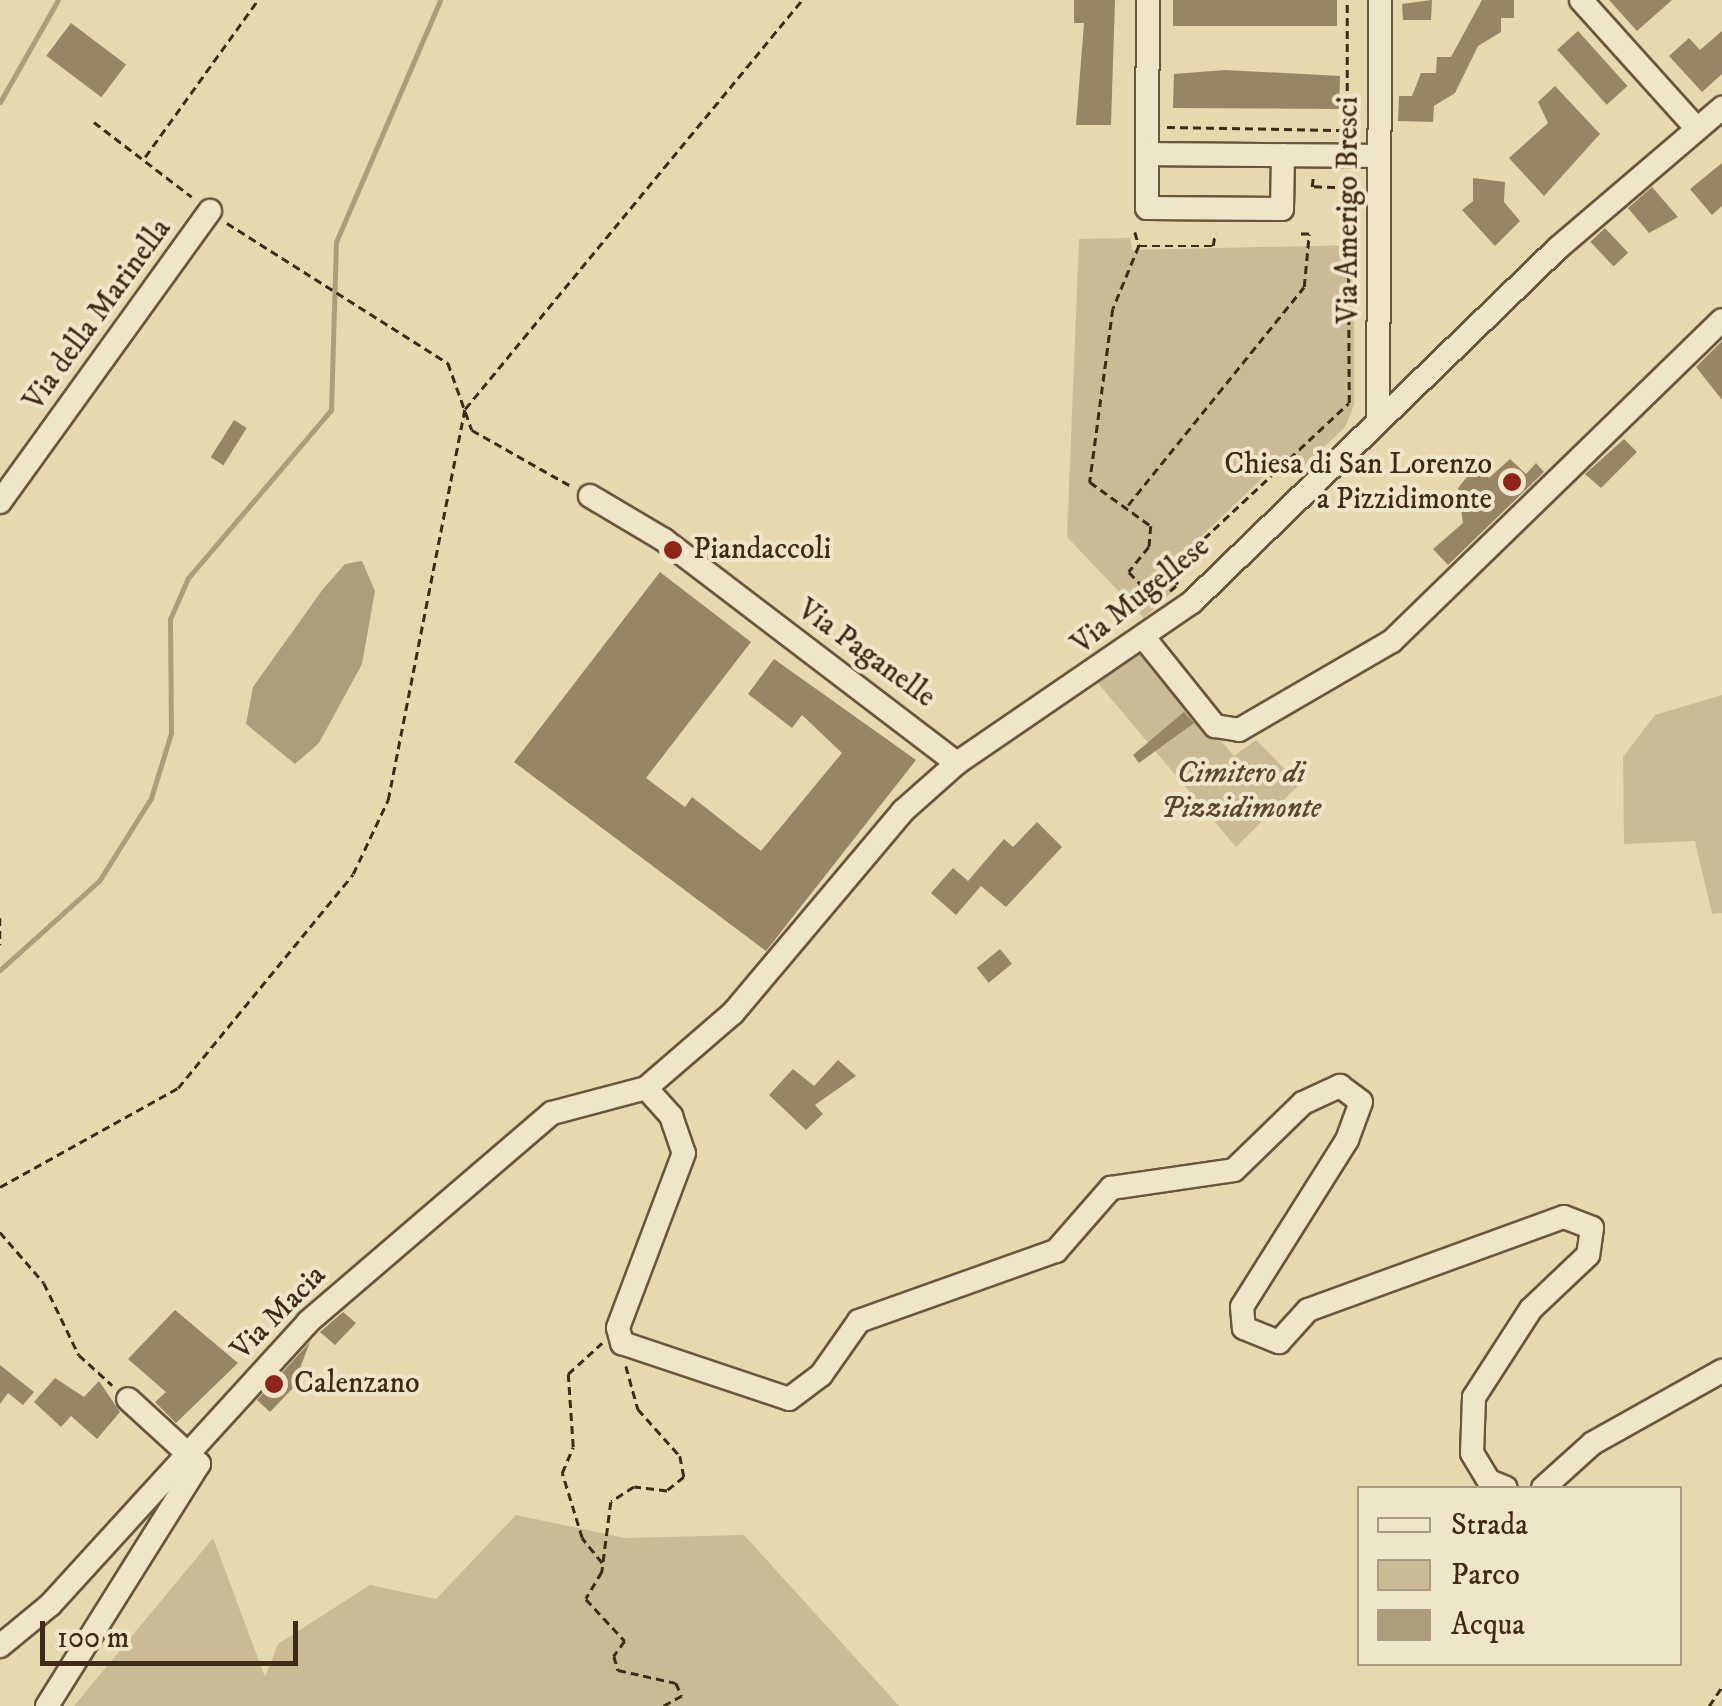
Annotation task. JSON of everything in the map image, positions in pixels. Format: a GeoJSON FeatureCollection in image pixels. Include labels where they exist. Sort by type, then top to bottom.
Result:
{"type":"FeatureCollection","features":[{"type":"Feature","properties":{"kind":"street"},"geometry":{"type":"LineString","coordinates":[[1148,0],[1147,208],[1282,209],[1283,155]]}},
{"type":"Feature","properties":{"kind":"street","name":"Via Amerigo Bresci"},"geometry":{"type":"LineString","coordinates":[[1378,420],[1380,0]]}},
{"type":"Feature","properties":{"kind":"street"},"geometry":{"type":"LineString","coordinates":[[1581,0],[1697,130]]}},
{"type":"Feature","properties":{"kind":"street","name":"Via Mugellese"},"geometry":{"type":"LineString","coordinates":[[646,1088],[733,1014],[903,810],[957,763],[1146,639],[1378,420],[1722,108]]}},
{"type":"Feature","properties":{"kind":"street"},"geometry":{"type":"LineString","coordinates":[[1147,154],[1379,156]]}},
{"type":"Feature","properties":{"kind":"street","name":"Via della Marinella"},"geometry":{"type":"LineString","coordinates":[[0,502],[210,211]]}},
{"type":"Feature","properties":{"kind":"street"},"geometry":{"type":"LineString","coordinates":[[1146,639],[1214,726],[1239,730],[1392,641],[1722,320]]}},
{"type":"Feature","properties":{"kind":"street","name":"Via Paganelle"},"geometry":{"type":"LineString","coordinates":[[590,496],[664,540],[957,763]]}},
{"type":"Feature","properties":{"kind":"street"},"geometry":{"type":"LineString","coordinates":[[646,1088],[671,1116],[684,1154],[623,1341],[796,1396],[859,1321],[1056,1251],[1112,1188],[1234,1170],[1303,1102],[1340,1086],[1361,1102],[1347,1140],[1242,1307],[1244,1328],[1279,1342],[1308,1310],[1564,1217],[1592,1228],[1588,1255],[1521,1323],[1474,1396],[1472,1452],[1489,1481],[1501,1486]]}},
{"type":"Feature","properties":{"kind":"street","name":"Via Macia"},"geometry":{"type":"LineString","coordinates":[[0,1646],[50,1605],[188,1448],[308,1322],[488,1162],[552,1113],[646,1088]]}},
{"type":"Feature","properties":{"kind":"street"},"geometry":{"type":"LineString","coordinates":[[1545,1486],[1592,1443],[1722,1371]]}},
{"type":"Feature","properties":{"kind":"street"},"geometry":{"type":"LineString","coordinates":[[47,1706],[199,1464],[188,1448],[128,1399]]}},
{"type":"Feature","properties":{"kind":"path"},"geometry":{"type":"LineString","coordinates":[[143,159],[258,0]]}},
{"type":"Feature","properties":{"kind":"path"},"geometry":{"type":"LineString","coordinates":[[0,1187],[178,1088],[377,834],[465,409],[802,0]]}},
{"type":"Feature","properties":{"kind":"path"},"geometry":{"type":"LineString","coordinates":[[1163,109],[1163,127],[1347,130],[1347,0]]}},
{"type":"Feature","properties":{"kind":"path"},"geometry":{"type":"LineString","coordinates":[[94,122],[210,211],[448,363],[465,409],[484,440],[590,496]]}},
{"type":"Feature","properties":{"kind":"path"},"geometry":{"type":"LineString","coordinates":[[1135,232],[1139,246],[1113,309],[1090,482],[1104,500],[1127,506],[1151,526],[1149,547],[1129,572],[1158,602],[1178,584],[1166,574],[1349,403],[1348,188],[1312,187],[1313,171]]}},
{"type":"Feature","properties":{"kind":"path"},"geometry":{"type":"LineString","coordinates":[[1139,246],[1214,246],[1215,233]]}},
{"type":"Feature","properties":{"kind":"path"},"geometry":{"type":"LineString","coordinates":[[1127,506],[1304,287],[1309,234],[1296,234]]}},
{"type":"Feature","properties":{"kind":"path"},"geometry":{"type":"LineString","coordinates":[[0,918],[0,945]]}},
{"type":"Feature","properties":{"kind":"path"},"geometry":{"type":"LineString","coordinates":[[0,1232],[44,1283],[79,1354],[128,1399]]}},
{"type":"Feature","properties":{"kind":"path"},"geometry":{"type":"LineString","coordinates":[[603,1564],[582,1538],[563,1482],[573,1448],[568,1374],[583,1353],[623,1341],[638,1410],[680,1456],[685,1472],[676,1488],[634,1487],[611,1502],[603,1564],[588,1591],[591,1612],[625,1641],[614,1656],[618,1670],[676,1683],[682,1696],[664,1706]]}},
{"type":"Feature","properties":{"kind":"path"},"geometry":{"type":"LineString","coordinates":[[1709,1706],[1722,1687]]}},
{"type":"Feature","properties":{"kind":"green space"},"geometry":{"type":"Polygon","coordinates":[[[1130,238],[1132,250],[1354,245],[1354,405],[1345,427],[1297,473],[1276,465],[1162,574],[1178,586],[1144,618],[1067,537],[1079,239],[1130,238]]]}},
{"type":"Feature","properties":{"kind":"green space","name":"Cimitero di Pizzidimonte"},"geometry":{"type":"Polygon","coordinates":[[[1144,650],[1234,756],[1256,740],[1300,784],[1236,847],[1097,682],[1144,650]]]}},
{"type":"Feature","properties":{"kind":"green space"},"geometry":{"type":"Polygon","coordinates":[[[1722,695],[1722,913],[1712,914],[1695,841],[1624,844],[1623,757],[1655,715],[1722,695]]]}},
{"type":"Feature","properties":{"kind":"green space"},"geometry":{"type":"Polygon","coordinates":[[[516,1515],[625,1538],[744,1535],[899,1706],[74,1706],[213,1538],[265,1677],[278,1644],[370,1585],[436,1599],[516,1515]]]}},
{"type":"Feature","properties":{"kind":"water"},"geometry":{"type":"Polygon","coordinates":[[[362,561],[375,591],[362,664],[319,743],[295,764],[246,724],[253,687],[323,589],[345,564],[362,561]]]}},
{"type":"Feature","properties":{"kind":"building"},"geometry":{"type":"Polygon","coordinates":[[[1074,0],[1115,0],[1111,125],[1076,125],[1084,23],[1074,23],[1074,0]]]}},
{"type":"Feature","properties":{"kind":"building"},"geometry":{"type":"Polygon","coordinates":[[[1173,0],[1337,0],[1337,26],[1173,26],[1173,0]]]}},
{"type":"Feature","properties":{"kind":"building"},"geometry":{"type":"Polygon","coordinates":[[[1432,0],[1431,20],[1403,20],[1402,4],[1432,0]]]}},
{"type":"Feature","properties":{"kind":"building"},"geometry":{"type":"Polygon","coordinates":[[[1482,0],[1514,0],[1514,18],[1501,18],[1501,32],[1478,46],[1455,93],[1434,106],[1433,122],[1398,121],[1399,96],[1412,96],[1421,73],[1436,73],[1437,57],[1451,57],[1482,0]]]}},
{"type":"Feature","properties":{"kind":"building"},"geometry":{"type":"Polygon","coordinates":[[[1609,0],[1672,0],[1637,31],[1609,0]]]}},
{"type":"Feature","properties":{"kind":"building"},"geometry":{"type":"Polygon","coordinates":[[[71,23],[126,65],[101,97],[46,56],[71,23]]]}},
{"type":"Feature","properties":{"kind":"building"},"geometry":{"type":"Polygon","coordinates":[[[1578,31],[1628,86],[1607,105],[1557,50],[1578,31]]]}},
{"type":"Feature","properties":{"kind":"building"},"geometry":{"type":"Polygon","coordinates":[[[1722,31],[1722,74],[1702,92],[1669,56],[1689,38],[1700,50],[1722,31]]]}},
{"type":"Feature","properties":{"kind":"building"},"geometry":{"type":"Polygon","coordinates":[[[1225,70],[1340,76],[1339,109],[1173,108],[1174,74],[1225,70]]]}},
{"type":"Feature","properties":{"kind":"building"},"geometry":{"type":"Polygon","coordinates":[[[1555,86],[1600,134],[1544,196],[1509,158],[1548,123],[1538,102],[1555,86]]]}},
{"type":"Feature","properties":{"kind":"building"},"geometry":{"type":"Polygon","coordinates":[[[1722,163],[1722,206],[1712,215],[1690,189],[1722,163]]]}},
{"type":"Feature","properties":{"kind":"building"},"geometry":{"type":"Polygon","coordinates":[[[1473,178],[1505,182],[1504,202],[1520,221],[1495,246],[1462,210],[1473,201],[1473,178]]]}},
{"type":"Feature","properties":{"kind":"building"},"geometry":{"type":"Polygon","coordinates":[[[1652,187],[1678,217],[1649,233],[1628,208],[1652,187]]]}},
{"type":"Feature","properties":{"kind":"building"},"geometry":{"type":"Polygon","coordinates":[[[1605,228],[1628,253],[1614,267],[1590,242],[1605,228]]]}},
{"type":"Feature","properties":{"kind":"building"},"geometry":{"type":"Polygon","coordinates":[[[1722,341],[1722,400],[1696,367],[1722,341]]]}},
{"type":"Feature","properties":{"kind":"building"},"geometry":{"type":"Polygon","coordinates":[[[234,420],[247,428],[223,465],[211,457],[234,420]]]}},
{"type":"Feature","properties":{"kind":"building"},"geometry":{"type":"Polygon","coordinates":[[[1624,439],[1637,452],[1601,488],[1585,474],[1624,439]]]}},
{"type":"Feature","properties":{"kind":"building"},"geometry":{"type":"Polygon","coordinates":[[[1510,459],[1526,474],[1536,463],[1544,472],[1448,565],[1433,549],[1463,523],[1458,488],[1475,467],[1489,478],[1510,459]]]}},
{"type":"Feature","properties":{"kind":"building"},"geometry":{"type":"Polygon","coordinates":[[[660,572],[751,642],[646,778],[685,807],[692,797],[761,851],[842,753],[802,715],[792,728],[748,694],[774,659],[916,760],[766,951],[514,762],[660,572]]]}},
{"type":"Feature","properties":{"kind":"building"},"geometry":{"type":"Polygon","coordinates":[[[1184,712],[1194,723],[1139,763],[1133,755],[1184,712]]]}},
{"type":"Feature","properties":{"kind":"building"},"geometry":{"type":"Polygon","coordinates":[[[1037,822],[1062,847],[1006,907],[981,886],[956,915],[931,893],[953,868],[968,881],[1004,839],[1013,847],[1037,822]]]}},
{"type":"Feature","properties":{"kind":"building"},"geometry":{"type":"Polygon","coordinates":[[[1000,949],[1012,964],[989,983],[977,968],[1000,949]]]}},
{"type":"Feature","properties":{"kind":"building"},"geometry":{"type":"Polygon","coordinates":[[[838,1060],[856,1076],[815,1105],[823,1114],[806,1130],[769,1095],[793,1069],[814,1086],[838,1060]]]}},
{"type":"Feature","properties":{"kind":"building"},"geometry":{"type":"Polygon","coordinates":[[[175,1310],[238,1363],[176,1423],[155,1402],[166,1392],[128,1359],[175,1310]]]}},
{"type":"Feature","properties":{"kind":"building"},"geometry":{"type":"Polygon","coordinates":[[[343,1312],[356,1323],[335,1345],[320,1332],[343,1312]]]}},
{"type":"Feature","properties":{"kind":"building"},"geometry":{"type":"Polygon","coordinates":[[[310,1342],[292,1389],[270,1412],[257,1400],[310,1342]]]}},
{"type":"Feature","properties":{"kind":"building"},"geometry":{"type":"Polygon","coordinates":[[[0,1365],[34,1392],[23,1405],[8,1393],[0,1404],[0,1365]]]}},
{"type":"Feature","properties":{"kind":"building"},"geometry":{"type":"Polygon","coordinates":[[[55,1378],[84,1397],[99,1381],[120,1412],[97,1439],[71,1416],[61,1427],[34,1402],[55,1378]]]}},
{"type":"Feature","properties":{"kind":"waterway"},"geometry":{"type":"LineString","coordinates":[[0,102],[58,0]]}},
{"type":"Feature","properties":{"kind":"waterway"},"geometry":{"type":"LineString","coordinates":[[0,970],[99,881],[151,798],[171,733],[170,619],[188,578],[331,410],[336,242],[440,0]]}},
{"type":"Feature","properties":{"kind":"place","name":"Chiesa di San Lorenzo a Pizzidimonte"},"geometry":{"type":"Point","coordinates":[1512,482]}},
{"type":"Feature","properties":{"kind":"place","name":"Piandaccoli"},"geometry":{"type":"Point","coordinates":[673,550]}},
{"type":"Feature","properties":{"kind":"place","name":"Calenzano"},"geometry":{"type":"Point","coordinates":[274,1384]}}]}
